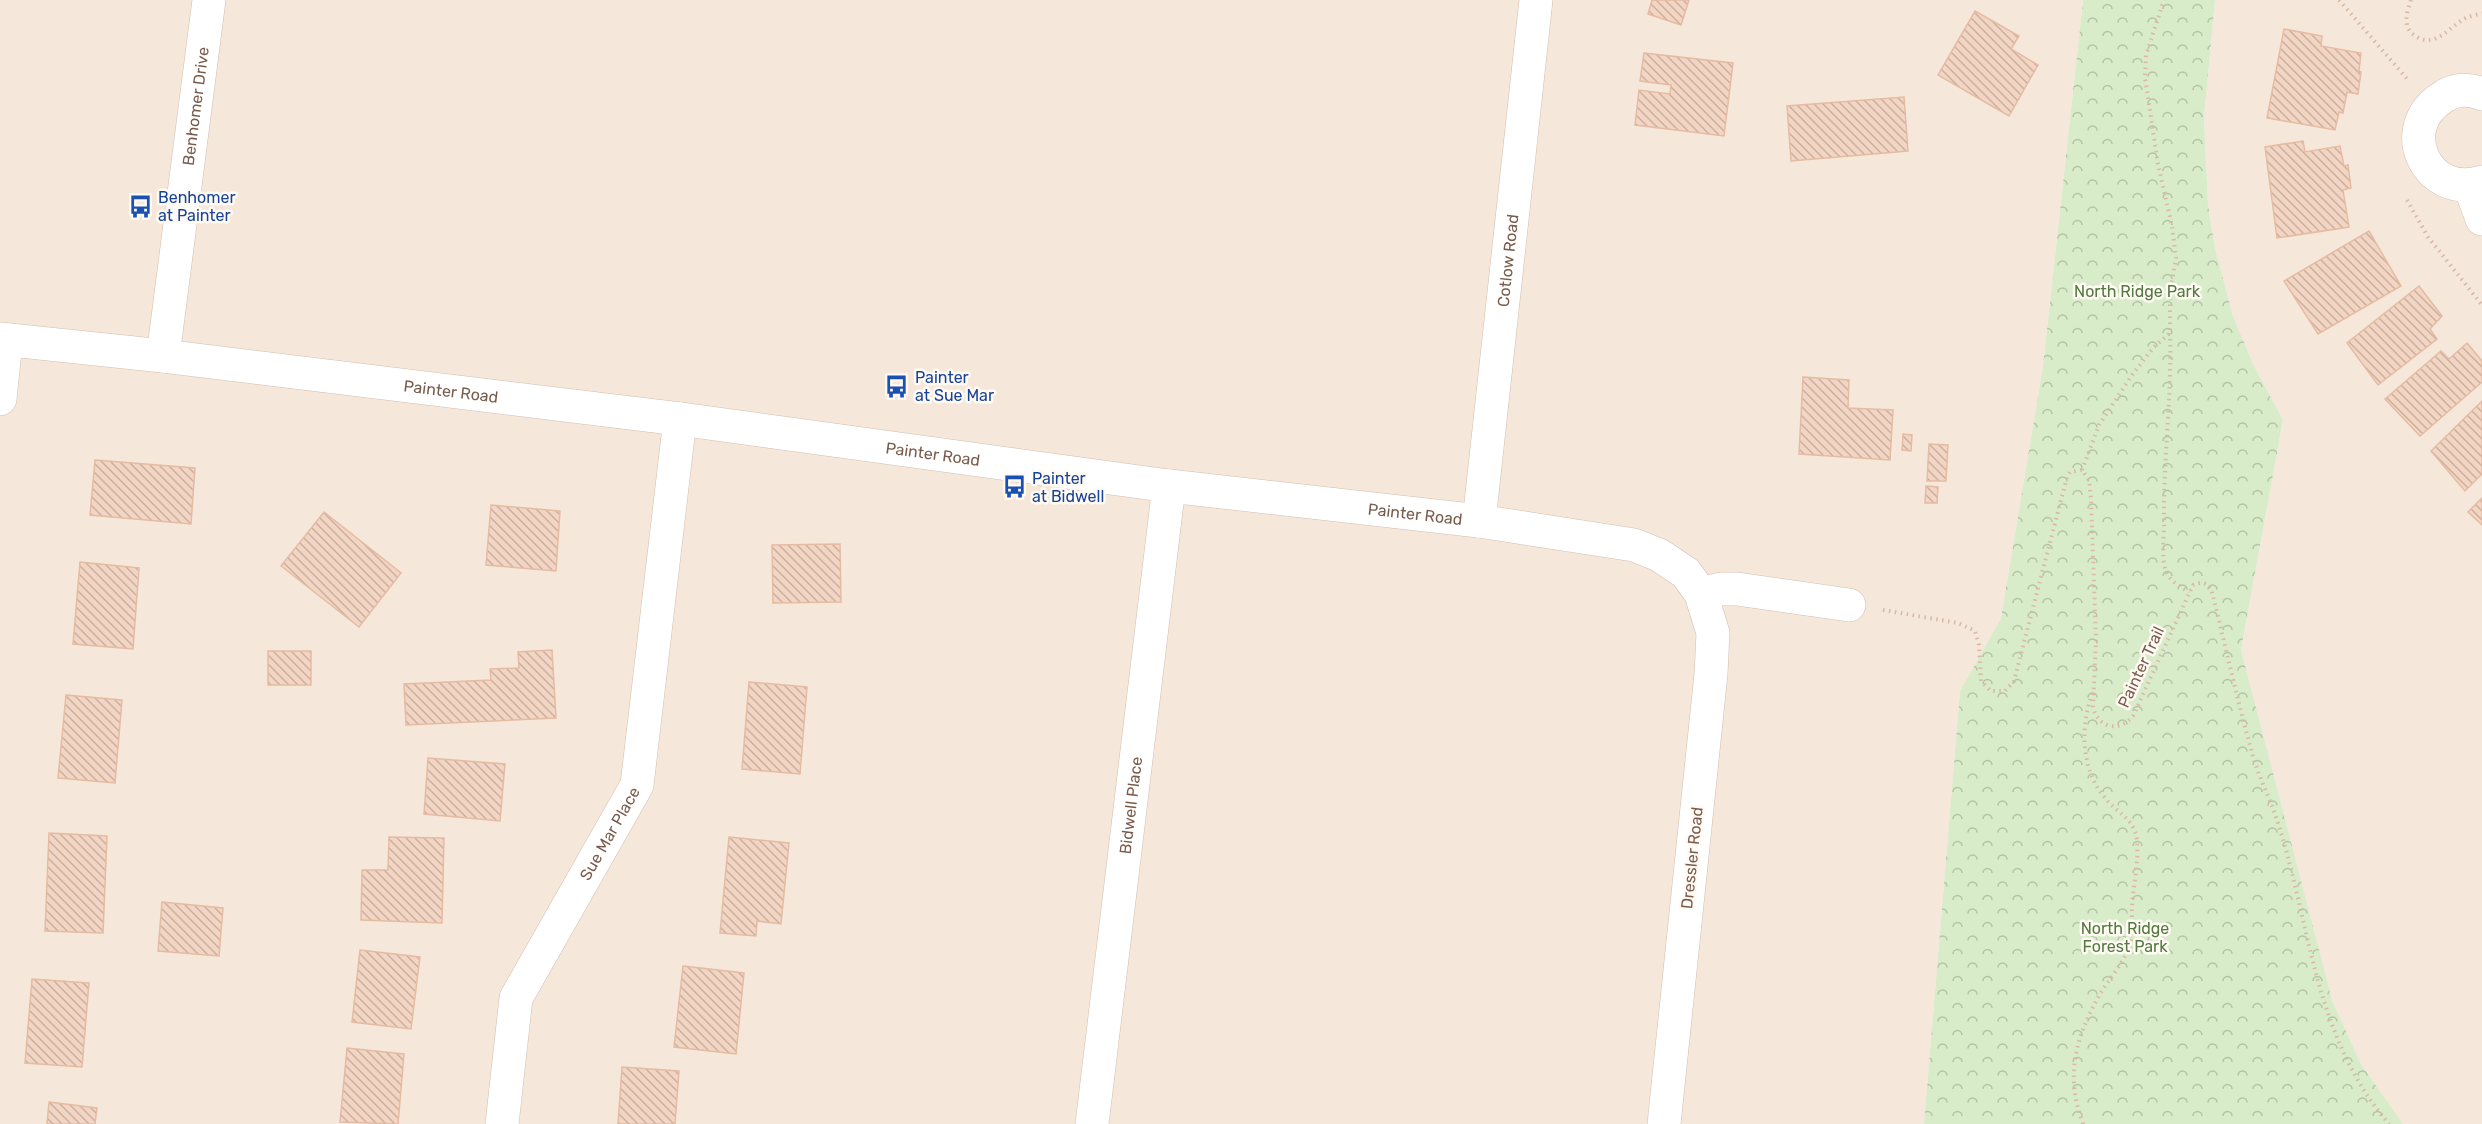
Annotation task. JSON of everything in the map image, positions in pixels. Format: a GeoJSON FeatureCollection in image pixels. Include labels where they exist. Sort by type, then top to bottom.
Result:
{"type":"FeatureCollection","features":[{"type":"Feature","properties":{"kind":"street","name":"Benhomer Drive"},"geometry":{"type":"LineString","coordinates":[[163,356],[209,0]]}},
{"type":"Feature","properties":{"kind":"street","name":"Cotlow Road"},"geometry":{"type":"LineString","coordinates":[[1479,521],[1536,0]]}},
{"type":"Feature","properties":{"kind":"street"},"geometry":{"type":"LineString","coordinates":[[2482,94],[2473,90],[2450,92],[2430,105],[2419,125],[2418,148],[2428,169],[2447,183],[2476,184],[2482,219]]}},
{"type":"Feature","properties":{"kind":"street","name":"Painter Road"},"geometry":{"type":"LineString","coordinates":[[3,339],[163,356],[680,419],[1169,486],[1479,521],[1634,545],[1659,555],[1686,573],[1701,594]]}},
{"type":"Feature","properties":{"kind":"street"},"geometry":{"type":"LineString","coordinates":[[0,399],[3,339]]}},
{"type":"Feature","properties":{"kind":"street","name":"Sue Mar Place"},"geometry":{"type":"LineString","coordinates":[[502,1124],[516,998],[637,785],[680,419]]}},
{"type":"Feature","properties":{"kind":"street","name":"Bidwell Place"},"geometry":{"type":"LineString","coordinates":[[1092,1124],[1169,486]]}},
{"type":"Feature","properties":{"kind":"street"},"geometry":{"type":"LineString","coordinates":[[1701,594],[1721,589],[1737,589],[1849,605]]}},
{"type":"Feature","properties":{"kind":"street","name":"Dressler Road"},"geometry":{"type":"LineString","coordinates":[[1664,1124],[1711,674],[1713,633],[1701,594]]}},
{"type":"Feature","properties":{"kind":"path"},"geometry":{"type":"LineString","coordinates":[[2164,0],[2146,54],[2145,78],[2176,258],[2170,293],[2170,385],[2166,419],[2164,512],[2165,569],[2170,580],[2189,592],[2193,585],[2199,582],[2206,583],[2211,588],[2253,755],[2277,819],[2315,972],[2328,1013],[2358,1079],[2389,1124]]}},
{"type":"Feature","properties":{"kind":"path"},"geometry":{"type":"LineString","coordinates":[[2339,0],[2430,105]]}},
{"type":"Feature","properties":{"kind":"path"},"geometry":{"type":"LineString","coordinates":[[2411,0],[2406,22],[2410,32],[2425,40],[2440,38],[2463,19],[2482,14]]}},
{"type":"Feature","properties":{"kind":"path"},"geometry":{"type":"LineString","coordinates":[[1849,605],[1958,623],[1975,631],[1979,645],[1981,681],[1991,691],[2005,691],[2014,681],[2067,477],[2070,472],[2082,470],[2099,425],[2132,375],[2154,347],[2170,333]]}},
{"type":"Feature","properties":{"kind":"path","name":"Painter Trail"},"geometry":{"type":"LineString","coordinates":[[2082,470],[2089,480],[2091,499],[2096,640],[2093,690],[2095,716],[2102,723],[2111,727],[2120,726],[2133,716],[2189,592]]}},
{"type":"Feature","properties":{"kind":"path"},"geometry":{"type":"LineString","coordinates":[[2083,1124],[2072,1086],[2075,1052],[2099,996],[2130,948],[2133,936],[2132,911],[2137,841],[2133,827],[2124,814],[2106,800],[2094,784],[2088,766],[2084,728],[2093,690]]}},
{"type":"Feature","properties":{"kind":"shaded area"},"geometry":{"type":"Polygon","coordinates":[[[0,0],[2083,0],[2043,366],[2001,618],[1960,691],[1924,1124],[0,1124],[0,0]]]}},
{"type":"Feature","properties":{"kind":"shaded area"},"geometry":{"type":"Polygon","coordinates":[[[2215,0],[2482,0],[2482,1124],[2403,1124],[2361,1064],[2332,1000],[2322,966],[2241,650],[2283,420],[2254,366],[2233,316],[2215,248],[2208,205],[2204,118],[2215,0]]]}},
{"type":"Feature","properties":{"kind":"green space","name":"North Ridge Forest Park"},"geometry":{"type":"Polygon","coordinates":[[[2083,0],[2215,0],[2204,118],[2208,205],[2215,248],[2233,316],[2254,366],[2283,420],[2241,650],[2332,1000],[2361,1064],[2403,1124],[1924,1124],[1960,691],[2001,618],[2043,366],[2083,0]]]}},
{"type":"Feature","properties":{"kind":"building"},"geometry":{"type":"Polygon","coordinates":[[[1652,0],[1689,0],[1681,25],[1648,14],[1652,0]]]}},
{"type":"Feature","properties":{"kind":"building"},"geometry":{"type":"Polygon","coordinates":[[[1975,11],[2019,36],[2011,49],[2038,65],[2009,116],[1938,75],[1975,11]]]}},
{"type":"Feature","properties":{"kind":"building"},"geometry":{"type":"Polygon","coordinates":[[[2284,29],[2322,36],[2321,46],[2361,53],[2358,94],[2347,92],[2343,113],[2339,112],[2335,130],[2267,118],[2284,29]]]}},
{"type":"Feature","properties":{"kind":"building"},"geometry":{"type":"Polygon","coordinates":[[[1644,53],[1733,63],[1724,136],[1635,125],[1639,90],[1670,94],[1671,85],[1640,81],[1644,53]]]}},
{"type":"Feature","properties":{"kind":"building"},"geometry":{"type":"Polygon","coordinates":[[[1904,97],[1908,151],[1791,161],[1787,106],[1904,97]]]}},
{"type":"Feature","properties":{"kind":"building"},"geometry":{"type":"Polygon","coordinates":[[[2303,141],[2305,152],[2340,146],[2344,166],[2348,165],[2351,188],[2343,190],[2349,227],[2277,238],[2265,147],[2303,141]]]}},
{"type":"Feature","properties":{"kind":"building"},"geometry":{"type":"Polygon","coordinates":[[[2369,231],[2401,286],[2318,334],[2284,281],[2369,231]]]}},
{"type":"Feature","properties":{"kind":"building"},"geometry":{"type":"Polygon","coordinates":[[[2419,286],[2442,316],[2430,329],[2437,339],[2378,385],[2347,343],[2419,286]]]}},
{"type":"Feature","properties":{"kind":"building"},"geometry":{"type":"Polygon","coordinates":[[[2467,343],[2482,361],[2482,382],[2420,436],[2385,399],[2441,351],[2449,359],[2467,343]]]}},
{"type":"Feature","properties":{"kind":"building"},"geometry":{"type":"Polygon","coordinates":[[[1803,377],[1849,380],[1848,408],[1893,410],[1890,460],[1799,454],[1803,377]]]}},
{"type":"Feature","properties":{"kind":"building"},"geometry":{"type":"Polygon","coordinates":[[[2482,401],[2482,474],[2465,491],[2431,451],[2482,401]]]}},
{"type":"Feature","properties":{"kind":"building"},"geometry":{"type":"Polygon","coordinates":[[[1903,434],[1912,435],[1911,451],[1902,450],[1903,434]]]}},
{"type":"Feature","properties":{"kind":"building"},"geometry":{"type":"Polygon","coordinates":[[[1929,444],[1948,445],[1946,481],[1927,481],[1929,444]]]}},
{"type":"Feature","properties":{"kind":"building"},"geometry":{"type":"Polygon","coordinates":[[[95,460],[195,468],[191,524],[90,515],[95,460]]]}},
{"type":"Feature","properties":{"kind":"building"},"geometry":{"type":"Polygon","coordinates":[[[1926,486],[1938,487],[1937,503],[1925,503],[1926,486]]]}},
{"type":"Feature","properties":{"kind":"building"},"geometry":{"type":"Polygon","coordinates":[[[2482,498],[2482,525],[2468,512],[2482,498]]]}},
{"type":"Feature","properties":{"kind":"building"},"geometry":{"type":"Polygon","coordinates":[[[491,505],[560,511],[556,571],[486,565],[491,505]]]}},
{"type":"Feature","properties":{"kind":"building"},"geometry":{"type":"Polygon","coordinates":[[[324,512],[401,573],[359,627],[281,566],[324,512]]]}},
{"type":"Feature","properties":{"kind":"building"},"geometry":{"type":"Polygon","coordinates":[[[840,544],[841,602],[773,603],[772,545],[840,544]]]}},
{"type":"Feature","properties":{"kind":"building"},"geometry":{"type":"Polygon","coordinates":[[[80,562],[139,568],[133,649],[73,644],[80,562]]]}},
{"type":"Feature","properties":{"kind":"building"},"geometry":{"type":"Polygon","coordinates":[[[552,650],[556,718],[406,725],[404,684],[491,680],[490,669],[519,668],[518,652],[552,650]]]}},
{"type":"Feature","properties":{"kind":"building"},"geometry":{"type":"Polygon","coordinates":[[[268,651],[311,651],[311,685],[268,685],[268,651]]]}},
{"type":"Feature","properties":{"kind":"building"},"geometry":{"type":"Polygon","coordinates":[[[749,682],[807,687],[800,774],[742,769],[749,682]]]}},
{"type":"Feature","properties":{"kind":"building"},"geometry":{"type":"Polygon","coordinates":[[[66,695],[122,700],[115,783],[58,778],[66,695]]]}},
{"type":"Feature","properties":{"kind":"building"},"geometry":{"type":"Polygon","coordinates":[[[428,758],[505,764],[500,821],[424,814],[428,758]]]}},
{"type":"Feature","properties":{"kind":"building"},"geometry":{"type":"Polygon","coordinates":[[[49,833],[107,836],[103,933],[45,931],[49,833]]]}},
{"type":"Feature","properties":{"kind":"building"},"geometry":{"type":"Polygon","coordinates":[[[389,837],[444,838],[442,923],[361,920],[362,870],[388,870],[389,837]]]}},
{"type":"Feature","properties":{"kind":"building"},"geometry":{"type":"Polygon","coordinates":[[[729,837],[789,843],[781,924],[757,921],[756,936],[720,933],[729,837]]]}},
{"type":"Feature","properties":{"kind":"building"},"geometry":{"type":"Polygon","coordinates":[[[162,902],[223,908],[219,956],[158,951],[162,902]]]}},
{"type":"Feature","properties":{"kind":"building"},"geometry":{"type":"Polygon","coordinates":[[[360,950],[420,957],[411,1029],[352,1022],[360,950]]]}},
{"type":"Feature","properties":{"kind":"building"},"geometry":{"type":"Polygon","coordinates":[[[683,966],[744,973],[736,1054],[674,1047],[683,966]]]}},
{"type":"Feature","properties":{"kind":"building"},"geometry":{"type":"Polygon","coordinates":[[[32,979],[89,983],[82,1067],[25,1063],[32,979]]]}},
{"type":"Feature","properties":{"kind":"building"},"geometry":{"type":"Polygon","coordinates":[[[347,1048],[404,1054],[398,1124],[340,1122],[347,1048]]]}},
{"type":"Feature","properties":{"kind":"building"},"geometry":{"type":"Polygon","coordinates":[[[622,1067],[679,1071],[675,1124],[618,1124],[622,1067]]]}},
{"type":"Feature","properties":{"kind":"building"},"geometry":{"type":"Polygon","coordinates":[[[49,1102],[97,1108],[95,1124],[47,1124],[49,1102]]]}},
{"type":"Feature","properties":{"kind":"place","name":"Benhomer at Painter"},"geometry":{"type":"Point","coordinates":[140,206]}},
{"type":"Feature","properties":{"kind":"place","name":"Painter at Sue Mar"},"geometry":{"type":"Point","coordinates":[897,386]}},
{"type":"Feature","properties":{"kind":"place","name":"Painter at Bidwell"},"geometry":{"type":"Point","coordinates":[1014,487]}},
{"type":"Feature","properties":{"kind":"park label","name":"North Ridge Park"},"geometry":{"type":"Point","coordinates":[2137,291]}}]}
